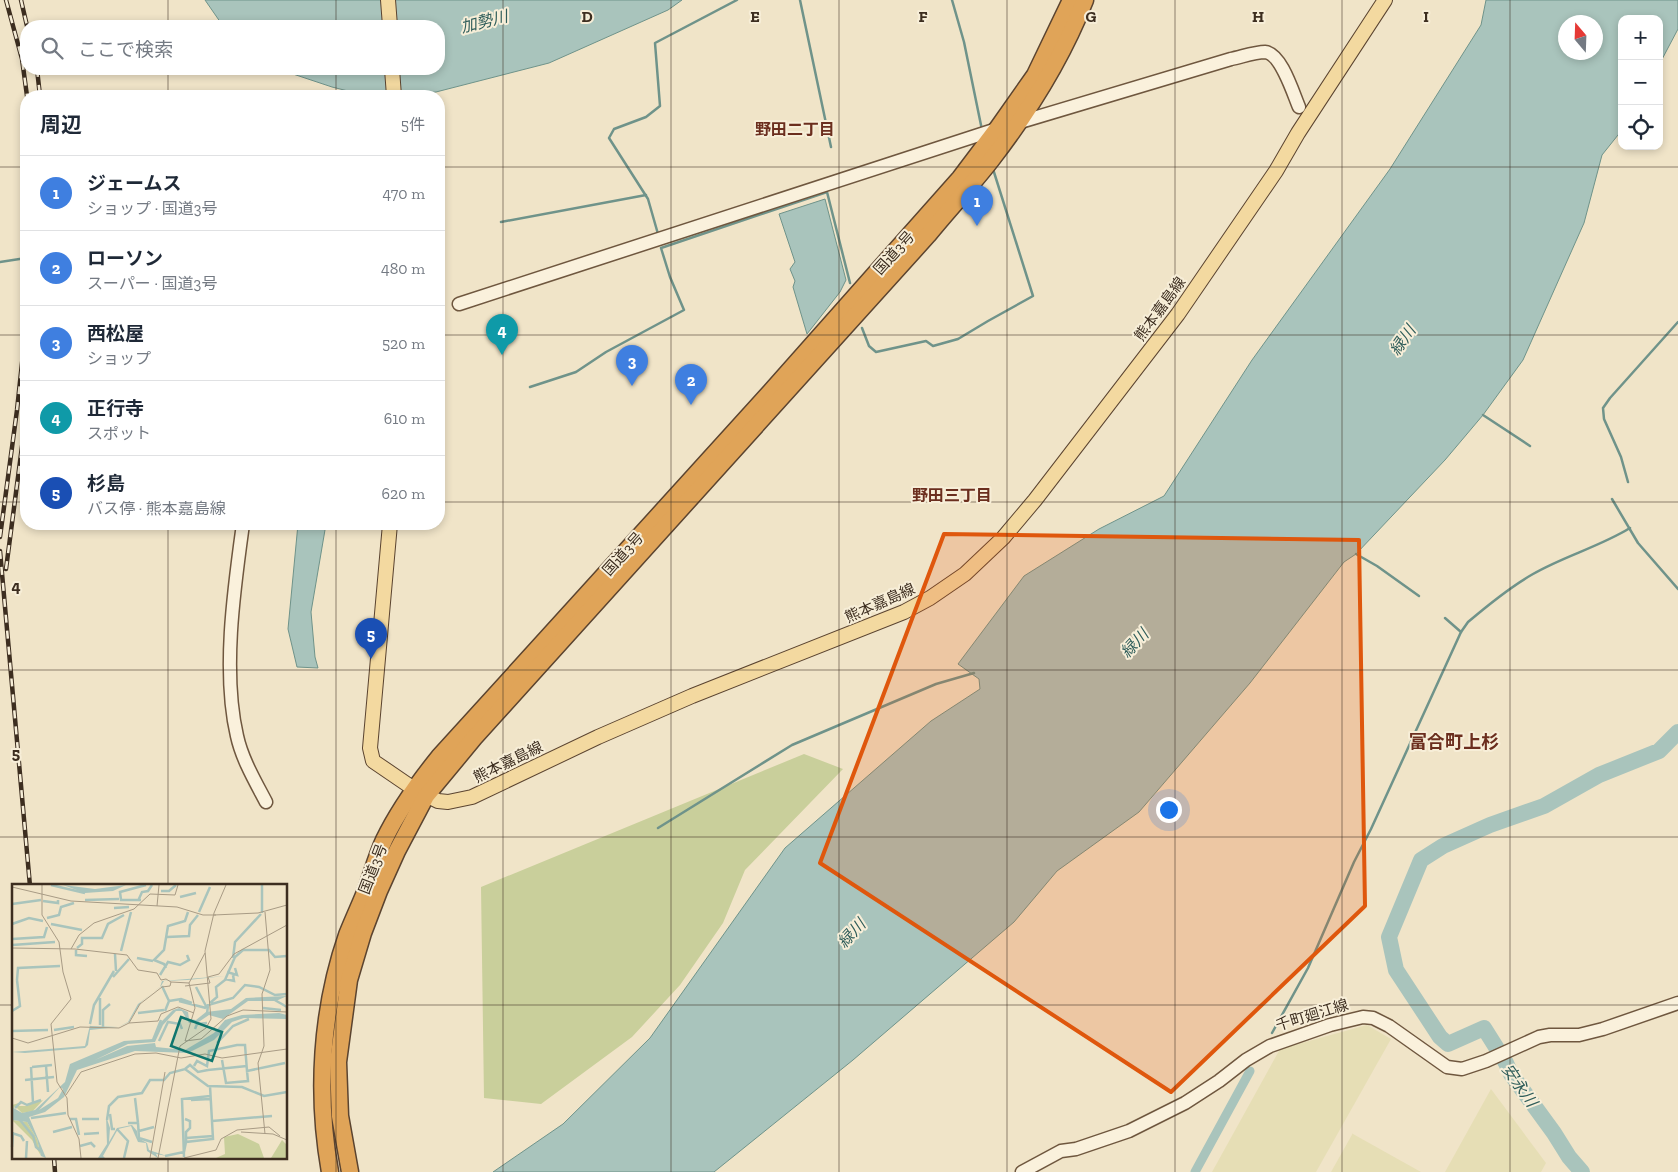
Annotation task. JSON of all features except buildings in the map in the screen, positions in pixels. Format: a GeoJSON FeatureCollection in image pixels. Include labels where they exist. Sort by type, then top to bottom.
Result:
{"type":"FeatureCollection","features":[{"type":"Feature","properties":{"kind":"highway","name":"国道3号"},"geometry":{"type":"LineString","coordinates":[[350,1172],[340,1116],[338,1062],[349,980],[363,933],[379,891],[420,793],[439,757],[764,399],[960,178],[997,130],[1035,75],[1071,0]]}},
{"type":"Feature","properties":{"kind":"highway","name":"国道3号"},"geometry":{"type":"LineString","coordinates":[[329,1167],[322,1114],[323,1059],[328,1017],[337,969],[347,936],[384,841],[420,793],[474,738],[928,235],[992,158],[1034,100],[1067,40],[1085,0]]}},
{"type":"Feature","properties":{"kind":"main road"},"geometry":{"type":"LineString","coordinates":[[388,0],[390,20]]}},
{"type":"Feature","properties":{"kind":"main road","name":"熊本嘉島線"},"geometry":{"type":"LineString","coordinates":[[389,530],[370,748],[373,761],[420,793],[438,801],[448,802],[472,798],[598,737],[658,711],[904,612],[930,598],[965,574],[1003,538],[1035,500],[1178,314],[1276,171],[1298,133],[1385,0]]}},
{"type":"Feature","properties":{"kind":"main road"},"geometry":{"type":"LineString","coordinates":[[392,75],[394,90]]}},
{"type":"Feature","properties":{"kind":"street"},"geometry":{"type":"LineString","coordinates":[[459,304],[1017,123],[1231,59],[1266,52],[1274,56],[1280,62],[1299,106]]}},
{"type":"Feature","properties":{"kind":"street"},"geometry":{"type":"LineString","coordinates":[[242,530],[233,609],[230,669],[233,713],[237,738],[241,749],[266,802]]}},
{"type":"Feature","properties":{"kind":"street","name":"千町廻江線"},"geometry":{"type":"LineString","coordinates":[[1022,1172],[1061,1151],[1076,1149],[1128,1131],[1192,1098],[1219,1081],[1246,1060],[1270,1046],[1330,1025],[1363,1017],[1374,1018],[1389,1026],[1447,1067],[1462,1069],[1486,1061],[1539,1037],[1579,1035],[1603,1029],[1678,1003]]}},
{"type":"Feature","properties":{"kind":"highlighted area"},"geometry":{"type":"Polygon","coordinates":[[[944,534],[1359,540],[1365,906],[1171,1092],[820,863],[944,534]]]}},
{"type":"Feature","properties":{"kind":"shaded area"},"geometry":{"type":"Polygon","coordinates":[[[1367,1025],[1391,1039],[1316,1172],[1212,1172],[1280,1049],[1367,1025]]]}},
{"type":"Feature","properties":{"kind":"shaded area"},"geometry":{"type":"Polygon","coordinates":[[[1491,1089],[1546,1163],[1541,1172],[1445,1172],[1491,1089]]]}},
{"type":"Feature","properties":{"kind":"shaded area"},"geometry":{"type":"Polygon","coordinates":[[[1353,1134],[1421,1172],[1331,1172],[1353,1134]]]}},
{"type":"Feature","properties":{"kind":"green space"},"geometry":{"type":"Polygon","coordinates":[[[804,754],[843,769],[745,870],[723,923],[680,985],[632,1037],[541,1104],[484,1098],[481,887],[804,754]]]}},
{"type":"Feature","properties":{"kind":"water","name":"加勢川"},"geometry":{"type":"Polygon","coordinates":[[[205,0],[682,0],[668,10],[549,63],[444,90],[344,90],[296,75],[445,75],[445,20],[219,20],[205,0]]]}},
{"type":"Feature","properties":{"kind":"water","name":"緑川"},"geometry":{"type":"Polygon","coordinates":[[[1486,0],[1678,0],[1678,29],[1663,57],[1663,15],[1618,15],[1618,135],[1602,155],[1584,223],[1523,360],[1483,415],[1445,460],[1356,554],[1344,562],[1250,683],[1139,812],[1057,871],[1014,922],[853,1060],[714,1172],[493,1172],[563,1124],[650,1038],[785,848],[931,721],[980,689],[979,679],[958,664],[1024,576],[1099,529],[1164,496],[1252,360],[1390,169],[1481,25],[1486,0]]]}},
{"type":"Feature","properties":{"kind":"water"},"geometry":{"type":"Polygon","coordinates":[[[825,199],[846,280],[840,292],[807,334],[793,287],[795,281],[790,269],[795,262],[779,214],[825,199]]]}},
{"type":"Feature","properties":{"kind":"water"},"geometry":{"type":"Polygon","coordinates":[[[297,530],[325,530],[311,612],[315,657],[318,668],[297,667],[288,629],[297,530]]]}},
{"type":"Feature","properties":{"kind":"waterway"},"geometry":{"type":"LineString","coordinates":[[658,234],[648,199],[609,138],[614,129],[646,117],[660,106],[655,43],[737,0]]}},
{"type":"Feature","properties":{"kind":"waterway"},"geometry":{"type":"LineString","coordinates":[[800,0],[831,147]]}},
{"type":"Feature","properties":{"kind":"waterway"},"geometry":{"type":"LineString","coordinates":[[952,0],[964,42],[982,130]]}},
{"type":"Feature","properties":{"kind":"waterway"},"geometry":{"type":"LineString","coordinates":[[862,328],[869,346],[876,352],[926,341],[933,346],[958,339],[1033,296],[993,169]]}},
{"type":"Feature","properties":{"kind":"waterway"},"geometry":{"type":"LineString","coordinates":[[530,387],[576,372],[606,352],[684,310],[670,277],[661,248],[827,192],[850,283]]}},
{"type":"Feature","properties":{"kind":"waterway"},"geometry":{"type":"LineString","coordinates":[[501,222],[646,195]]}},
{"type":"Feature","properties":{"kind":"waterway"},"geometry":{"type":"LineString","coordinates":[[0,262],[20,259]]}},
{"type":"Feature","properties":{"kind":"waterway"},"geometry":{"type":"LineString","coordinates":[[1628,482],[1621,457],[1604,419],[1603,408],[1678,322]]}},
{"type":"Feature","properties":{"kind":"waterway"},"geometry":{"type":"LineString","coordinates":[[1483,415],[1530,446]]}},
{"type":"Feature","properties":{"kind":"waterway"},"geometry":{"type":"LineString","coordinates":[[1612,499],[1638,543],[1678,589]]}},
{"type":"Feature","properties":{"kind":"waterway"},"geometry":{"type":"LineString","coordinates":[[1461,632],[1468,622],[1499,596],[1524,579],[1630,528]]}},
{"type":"Feature","properties":{"kind":"waterway"},"geometry":{"type":"LineString","coordinates":[[1356,554],[1377,566],[1419,596]]}},
{"type":"Feature","properties":{"kind":"waterway"},"geometry":{"type":"LineString","coordinates":[[1272,1033],[1308,968],[1354,862],[1461,632],[1445,618]]}},
{"type":"Feature","properties":{"kind":"waterway"},"geometry":{"type":"LineString","coordinates":[[658,828],[792,745],[936,684],[974,673]]}},
{"type":"Feature","properties":{"kind":"waterway","name":"安永川"},"geometry":{"type":"LineString","coordinates":[[1582,1172],[1569,1157],[1511,1074],[1484,1028],[1448,1044],[1440,1037],[1396,970],[1389,937],[1421,860],[1443,846],[1490,825],[1544,806],[1599,775],[1659,751],[1678,732]]}},
{"type":"Feature","properties":{"kind":"waterway"},"geometry":{"type":"LineString","coordinates":[[1195,1172],[1250,1071]]}},
{"type":"Feature","properties":{"kind":"railway"},"geometry":{"type":"LineString","coordinates":[[6,0],[20,52]]}},
{"type":"Feature","properties":{"kind":"railway"},"geometry":{"type":"LineString","coordinates":[[21,0],[26,20]]}},
{"type":"Feature","properties":{"kind":"railway"},"geometry":{"type":"LineString","coordinates":[[24,75],[26,90]]}},
{"type":"Feature","properties":{"kind":"railway"},"geometry":{"type":"LineString","coordinates":[[38,75],[39,90]]}},
{"type":"Feature","properties":{"kind":"railway"},"geometry":{"type":"LineString","coordinates":[[0,537],[20,382]]}},
{"type":"Feature","properties":{"kind":"railway"},"geometry":{"type":"LineString","coordinates":[[6,569],[20,462]]}},
{"type":"Feature","properties":{"kind":"railway"},"geometry":{"type":"LineString","coordinates":[[0,551],[30,884]]}},
{"type":"Feature","properties":{"kind":"railway"},"geometry":{"type":"LineString","coordinates":[[54,1160],[55,1172]]}},
{"type":"Feature","properties":{"kind":"place","name":"ジェームス"},"geometry":{"type":"Point","coordinates":[977,226]}},
{"type":"Feature","properties":{"kind":"place","name":"正行寺"},"geometry":{"type":"Point","coordinates":[502,355]}},
{"type":"Feature","properties":{"kind":"place","name":"西松屋"},"geometry":{"type":"Point","coordinates":[632,386]}},
{"type":"Feature","properties":{"kind":"place","name":"ローソン"},"geometry":{"type":"Point","coordinates":[691,405]}},
{"type":"Feature","properties":{"kind":"place","name":"杉島"},"geometry":{"type":"Point","coordinates":[371,659]}},
{"type":"Feature","properties":{"kind":"district","name":"野田二丁目"},"geometry":{"type":"Point","coordinates":[795,129]}},
{"type":"Feature","properties":{"kind":"district","name":"野田三丁目"},"geometry":{"type":"Point","coordinates":[952,495]}},
{"type":"Feature","properties":{"kind":"district","name":"富合町上杉"},"geometry":{"type":"Point","coordinates":[1454,742]}}]}
